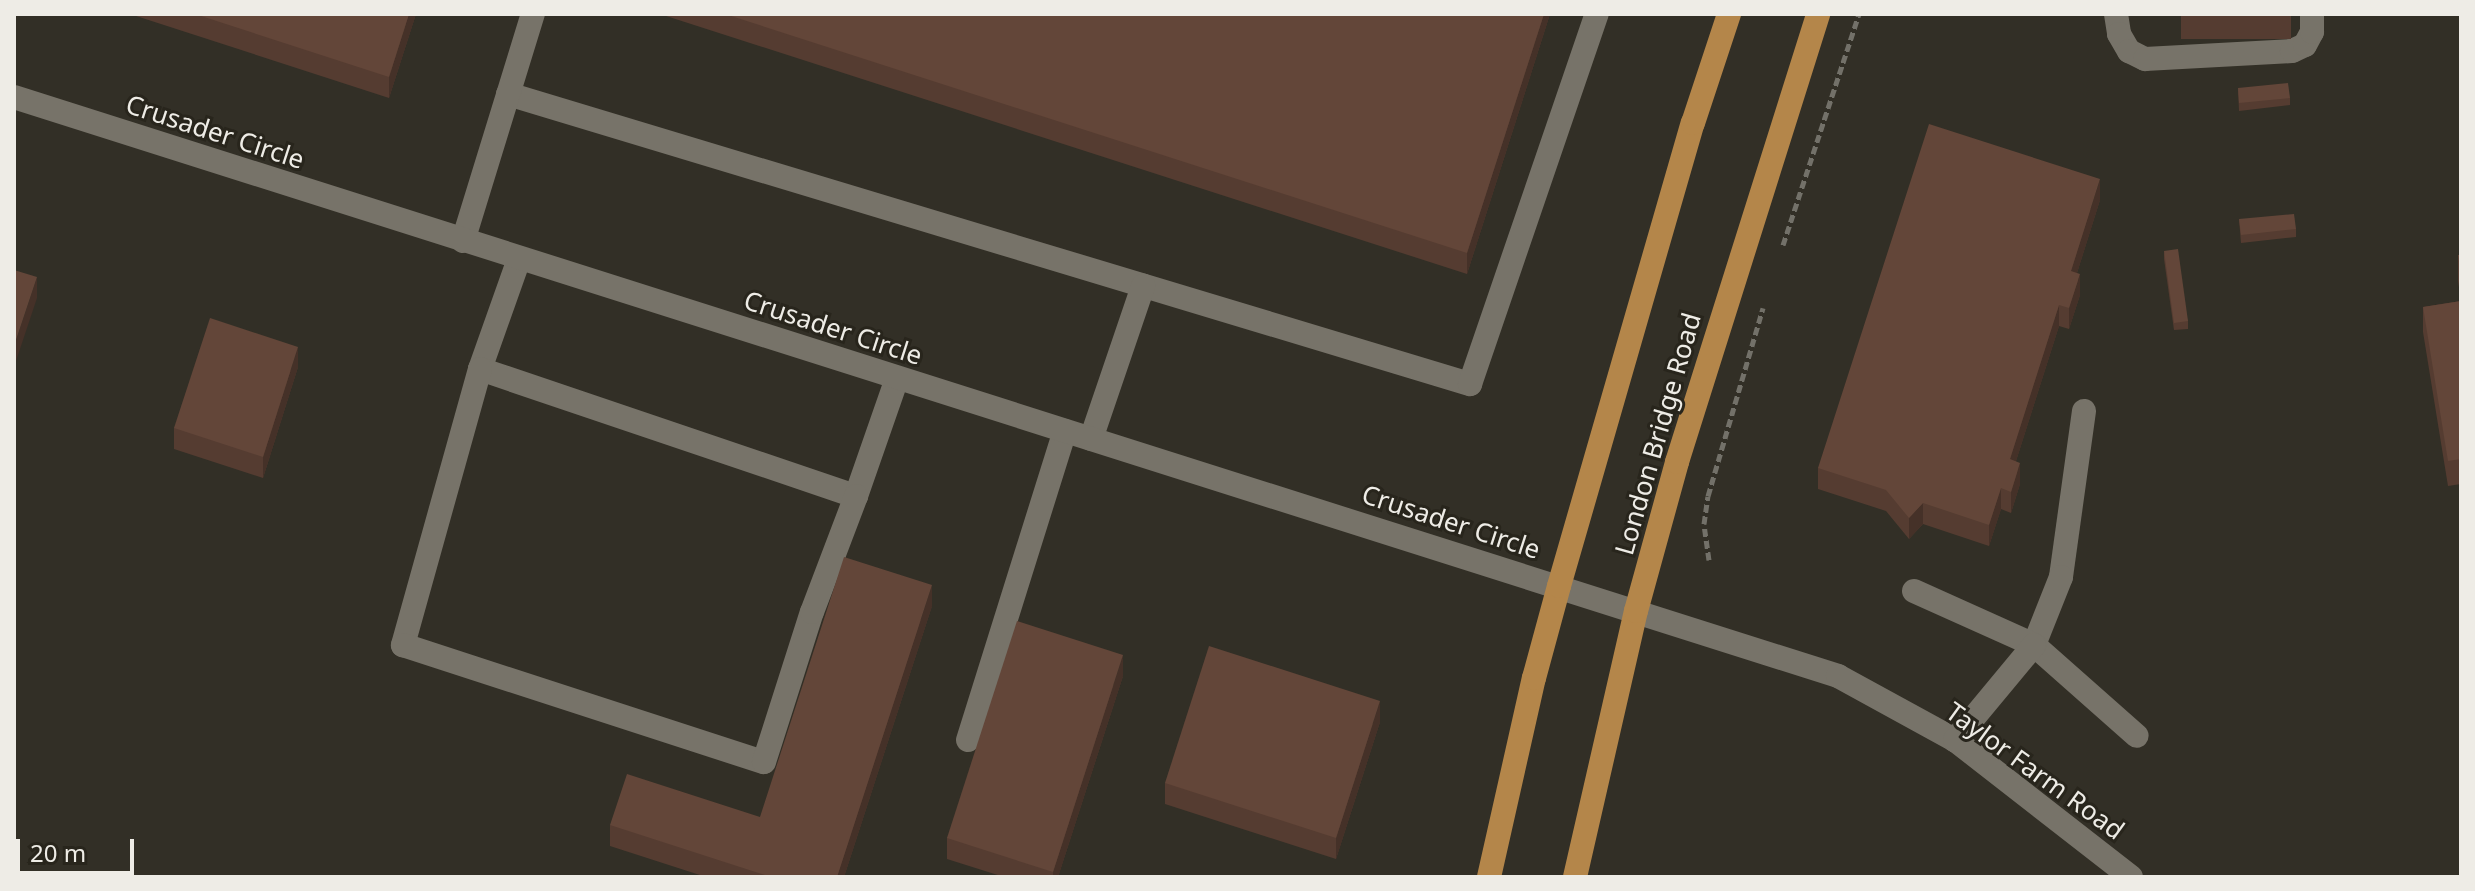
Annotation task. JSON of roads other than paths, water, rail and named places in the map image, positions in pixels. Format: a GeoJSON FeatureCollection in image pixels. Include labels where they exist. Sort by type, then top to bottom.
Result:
{"type":"FeatureCollection","features":[{"type":"Feature","properties":{"kind":"main road","name":"London Bridge Road"},"geometry":{"type":"LineString","coordinates":[[1489,877],[1534,678],[1559,586],[1693,123],[1729,14]]}},
{"type":"Feature","properties":{"kind":"main road","name":"London Bridge Road"},"geometry":{"type":"LineString","coordinates":[[1575,877],[1636,611],[1731,285],[1818,14]]}},
{"type":"Feature","properties":{"kind":"street"},"geometry":{"type":"LineString","coordinates":[[463,241],[533,14]]}},
{"type":"Feature","properties":{"kind":"street"},"geometry":{"type":"LineString","coordinates":[[508,94],[1470,384],[1597,14]]}},
{"type":"Feature","properties":{"kind":"street"},"geometry":{"type":"LineString","coordinates":[[2116,14],[2119,34],[2129,51],[2145,59],[2292,51],[2305,45],[2312,32],[2312,14]]}},
{"type":"Feature","properties":{"kind":"street","name":"Crusader Circle"},"geometry":{"type":"LineString","coordinates":[[14,97],[1636,611]]}},
{"type":"Feature","properties":{"kind":"street"},"geometry":{"type":"LineString","coordinates":[[519,259],[480,369],[403,645],[764,762],[812,612],[897,378]]}},
{"type":"Feature","properties":{"kind":"street"},"geometry":{"type":"LineString","coordinates":[[1091,439],[1143,286]]}},
{"type":"Feature","properties":{"kind":"street"},"geometry":{"type":"LineString","coordinates":[[480,369],[856,496]]}},
{"type":"Feature","properties":{"kind":"street"},"geometry":{"type":"LineString","coordinates":[[1955,740],[2034,645],[2061,577],[2084,411]]}},
{"type":"Feature","properties":{"kind":"street"},"geometry":{"type":"LineString","coordinates":[[968,740],[1065,431]]}},
{"type":"Feature","properties":{"kind":"street"},"geometry":{"type":"LineString","coordinates":[[1914,591],[2034,645],[2137,736]]}},
{"type":"Feature","properties":{"kind":"street","name":"Taylor Farm Road"},"geometry":{"type":"LineString","coordinates":[[1636,611],[1838,676],[1955,740],[2131,877]]}}]}
